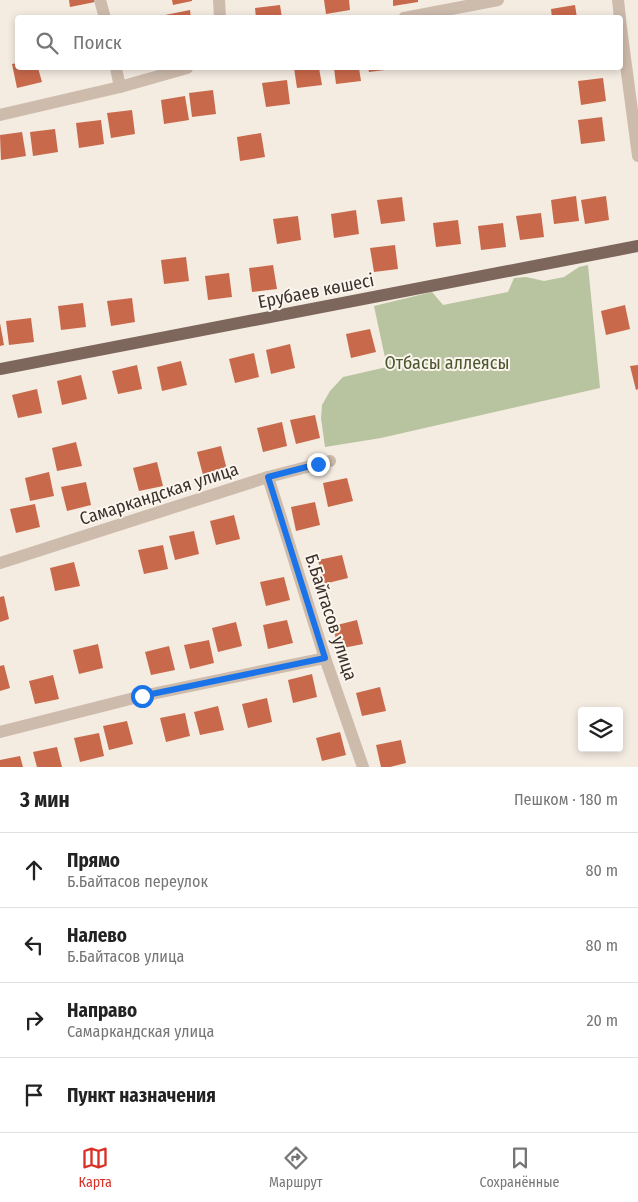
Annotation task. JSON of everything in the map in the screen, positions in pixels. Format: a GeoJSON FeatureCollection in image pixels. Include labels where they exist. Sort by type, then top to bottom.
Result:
{"type":"FeatureCollection","features":[{"type":"Feature","properties":{"kind":"main road","name":"Ерубаев көшесі"},"geometry":{"type":"LineString","coordinates":[[0,370],[638,246]]}},
{"type":"Feature","properties":{"kind":"street"},"geometry":{"type":"LineString","coordinates":[[100,0],[104,15]]}},
{"type":"Feature","properties":{"kind":"street"},"geometry":{"type":"LineString","coordinates":[[219,0],[220,15]]}},
{"type":"Feature","properties":{"kind":"street"},"geometry":{"type":"LineString","coordinates":[[420,15],[498,0]]}},
{"type":"Feature","properties":{"kind":"street"},"geometry":{"type":"LineString","coordinates":[[618,0],[620,15]]}},
{"type":"Feature","properties":{"kind":"street"},"geometry":{"type":"LineString","coordinates":[[623,42],[638,156]]}},
{"type":"Feature","properties":{"kind":"street"},"geometry":{"type":"LineString","coordinates":[[116,70],[120,87]]}},
{"type":"Feature","properties":{"kind":"street"},"geometry":{"type":"LineString","coordinates":[[0,115],[120,87],[180,70]]}},
{"type":"Feature","properties":{"kind":"street","name":"Самаркандская улица"},"geometry":{"type":"LineString","coordinates":[[0,563],[268,477],[330,460]]}},
{"type":"Feature","properties":{"kind":"street","name":"Б.Байтасов улица"},"geometry":{"type":"LineString","coordinates":[[268,477],[325,658],[363,767]]}},
{"type":"Feature","properties":{"kind":"street"},"geometry":{"type":"LineString","coordinates":[[0,732],[142,696],[325,658]]}},
{"type":"Feature","properties":{"kind":"green space","name":"Отбасы аллеясы"},"geometry":{"type":"Polygon","coordinates":[[[588,265],[600,388],[381,438],[325,447],[321,418],[322,405],[330,391],[343,377],[387,367],[374,306],[432,292],[443,305],[508,292],[514,278],[526,277],[544,281],[564,277],[579,267],[588,265]]]}},
{"type":"Feature","properties":{"kind":"building"},"geometry":{"type":"Polygon","coordinates":[[[69,0],[94,0],[95,2],[70,7],[69,0]]]}},
{"type":"Feature","properties":{"kind":"building"},"geometry":{"type":"Polygon","coordinates":[[[172,0],[192,0],[192,1],[173,5],[172,0]]]}},
{"type":"Feature","properties":{"kind":"building"},"geometry":{"type":"Polygon","coordinates":[[[324,0],[349,0],[350,10],[326,14],[324,0]]]}},
{"type":"Feature","properties":{"kind":"building"},"geometry":{"type":"Polygon","coordinates":[[[393,0],[418,0],[418,2],[393,6],[393,0]]]}},
{"type":"Feature","properties":{"kind":"building"},"geometry":{"type":"Polygon","coordinates":[[[280,5],[282,15],[256,15],[255,8],[280,5]]]}},
{"type":"Feature","properties":{"kind":"building"},"geometry":{"type":"Polygon","coordinates":[[[575,5],[577,15],[552,15],[551,9],[575,5]]]}},
{"type":"Feature","properties":{"kind":"building"},"geometry":{"type":"Polygon","coordinates":[[[190,10],[191,15],[165,15],[190,10]]]}},
{"type":"Feature","properties":{"kind":"building"},"geometry":{"type":"Polygon","coordinates":[[[12,64],[15,64],[15,70],[39,70],[42,82],[17,88],[12,64]]]}},
{"type":"Feature","properties":{"kind":"building"},"geometry":{"type":"Polygon","coordinates":[[[294,70],[319,70],[322,85],[297,88],[294,70]]]}},
{"type":"Feature","properties":{"kind":"building"},"geometry":{"type":"Polygon","coordinates":[[[334,70],[359,70],[361,81],[336,84],[334,70]]]}},
{"type":"Feature","properties":{"kind":"building"},"geometry":{"type":"Polygon","coordinates":[[[368,70],[385,70],[369,72],[368,70]]]}},
{"type":"Feature","properties":{"kind":"building"},"geometry":{"type":"Polygon","coordinates":[[[603,78],[606,101],[581,105],[578,81],[603,78]]]}},
{"type":"Feature","properties":{"kind":"building"},"geometry":{"type":"Polygon","coordinates":[[[287,80],[290,104],[266,107],[262,83],[287,80]]]}},
{"type":"Feature","properties":{"kind":"building"},"geometry":{"type":"Polygon","coordinates":[[[213,90],[216,114],[192,117],[189,93],[213,90]]]}},
{"type":"Feature","properties":{"kind":"building"},"geometry":{"type":"Polygon","coordinates":[[[185,96],[189,120],[164,124],[161,100],[185,96]]]}},
{"type":"Feature","properties":{"kind":"building"},"geometry":{"type":"Polygon","coordinates":[[[132,110],[135,134],[111,138],[107,113],[132,110]]]}},
{"type":"Feature","properties":{"kind":"building"},"geometry":{"type":"Polygon","coordinates":[[[602,117],[605,141],[581,144],[578,120],[602,117]]]}},
{"type":"Feature","properties":{"kind":"building"},"geometry":{"type":"Polygon","coordinates":[[[101,120],[104,144],[79,148],[76,123],[101,120]]]}},
{"type":"Feature","properties":{"kind":"building"},"geometry":{"type":"Polygon","coordinates":[[[55,129],[58,152],[33,156],[30,132],[55,129]]]}},
{"type":"Feature","properties":{"kind":"building"},"geometry":{"type":"Polygon","coordinates":[[[22,132],[26,156],[1,160],[0,135],[22,132]]]}},
{"type":"Feature","properties":{"kind":"building"},"geometry":{"type":"Polygon","coordinates":[[[261,133],[265,157],[240,161],[237,137],[261,133]]]}},
{"type":"Feature","properties":{"kind":"building"},"geometry":{"type":"Polygon","coordinates":[[[576,196],[579,221],[554,224],[551,200],[576,196]]]}},
{"type":"Feature","properties":{"kind":"building"},"geometry":{"type":"Polygon","coordinates":[[[606,196],[609,220],[585,224],[581,200],[606,196]]]}},
{"type":"Feature","properties":{"kind":"building"},"geometry":{"type":"Polygon","coordinates":[[[402,197],[405,221],[381,224],[377,200],[402,197]]]}},
{"type":"Feature","properties":{"kind":"building"},"geometry":{"type":"Polygon","coordinates":[[[356,210],[359,234],[334,238],[331,214],[356,210]]]}},
{"type":"Feature","properties":{"kind":"building"},"geometry":{"type":"Polygon","coordinates":[[[541,213],[544,237],[520,240],[516,216],[541,213]]]}},
{"type":"Feature","properties":{"kind":"building"},"geometry":{"type":"Polygon","coordinates":[[[298,216],[301,240],[277,244],[273,219],[298,216]]]}},
{"type":"Feature","properties":{"kind":"building"},"geometry":{"type":"Polygon","coordinates":[[[458,220],[461,244],[436,247],[433,223],[458,220]]]}},
{"type":"Feature","properties":{"kind":"building"},"geometry":{"type":"Polygon","coordinates":[[[503,223],[506,247],[481,250],[478,226],[503,223]]]}},
{"type":"Feature","properties":{"kind":"building"},"geometry":{"type":"Polygon","coordinates":[[[395,245],[398,269],[374,272],[370,248],[395,245]]]}},
{"type":"Feature","properties":{"kind":"building"},"geometry":{"type":"Polygon","coordinates":[[[186,257],[189,281],[164,284],[161,260],[186,257]]]}},
{"type":"Feature","properties":{"kind":"building"},"geometry":{"type":"Polygon","coordinates":[[[273,265],[277,289],[252,292],[249,268],[273,265]]]}},
{"type":"Feature","properties":{"kind":"building"},"geometry":{"type":"Polygon","coordinates":[[[229,273],[232,297],[208,300],[205,276],[229,273]]]}},
{"type":"Feature","properties":{"kind":"building"},"geometry":{"type":"Polygon","coordinates":[[[132,298],[135,322],[111,326],[107,301],[132,298]]]}},
{"type":"Feature","properties":{"kind":"building"},"geometry":{"type":"Polygon","coordinates":[[[83,303],[86,327],[61,330],[58,306],[83,303]]]}},
{"type":"Feature","properties":{"kind":"building"},"geometry":{"type":"Polygon","coordinates":[[[625,305],[630,329],[606,335],[601,311],[625,305]]]}},
{"type":"Feature","properties":{"kind":"building"},"geometry":{"type":"Polygon","coordinates":[[[31,318],[34,342],[9,345],[6,321],[31,318]]]}},
{"type":"Feature","properties":{"kind":"building"},"geometry":{"type":"Polygon","coordinates":[[[0,323],[4,345],[0,346],[0,323]]]}},
{"type":"Feature","properties":{"kind":"building"},"geometry":{"type":"Polygon","coordinates":[[[370,329],[376,352],[351,358],[346,334],[370,329]]]}},
{"type":"Feature","properties":{"kind":"building"},"geometry":{"type":"Polygon","coordinates":[[[290,344],[295,368],[271,374],[266,350],[290,344]]]}},
{"type":"Feature","properties":{"kind":"building"},"geometry":{"type":"Polygon","coordinates":[[[254,353],[259,377],[235,383],[229,359],[254,353]]]}},
{"type":"Feature","properties":{"kind":"building"},"geometry":{"type":"Polygon","coordinates":[[[181,361],[187,385],[162,391],[157,367],[181,361]]]}},
{"type":"Feature","properties":{"kind":"building"},"geometry":{"type":"Polygon","coordinates":[[[137,365],[142,389],[118,394],[112,371],[137,365]]]}},
{"type":"Feature","properties":{"kind":"building"},"geometry":{"type":"Polygon","coordinates":[[[638,365],[638,389],[636,390],[630,366],[638,365]]]}},
{"type":"Feature","properties":{"kind":"building"},"geometry":{"type":"Polygon","coordinates":[[[81,375],[87,399],[62,405],[57,381],[81,375]]]}},
{"type":"Feature","properties":{"kind":"building"},"geometry":{"type":"Polygon","coordinates":[[[37,389],[42,413],[18,418],[12,395],[37,389]]]}},
{"type":"Feature","properties":{"kind":"building"},"geometry":{"type":"Polygon","coordinates":[[[315,415],[320,438],[296,444],[290,420],[315,415]]]}},
{"type":"Feature","properties":{"kind":"building"},"geometry":{"type":"Polygon","coordinates":[[[282,422],[287,446],[263,452],[257,428],[282,422]]]}},
{"type":"Feature","properties":{"kind":"building"},"geometry":{"type":"Polygon","coordinates":[[[76,442],[82,466],[57,471],[52,448],[76,442]]]}},
{"type":"Feature","properties":{"kind":"building"},"geometry":{"type":"Polygon","coordinates":[[[221,446],[227,470],[203,475],[197,452],[221,446]]]}},
{"type":"Feature","properties":{"kind":"building"},"geometry":{"type":"Polygon","coordinates":[[[157,462],[163,486],[139,491],[133,468],[157,462]]]}},
{"type":"Feature","properties":{"kind":"building"},"geometry":{"type":"Polygon","coordinates":[[[49,472],[54,496],[30,501],[25,478],[49,472]]]}},
{"type":"Feature","properties":{"kind":"building"},"geometry":{"type":"Polygon","coordinates":[[[347,478],[353,501],[328,507],[323,483],[347,478]]]}},
{"type":"Feature","properties":{"kind":"building"},"geometry":{"type":"Polygon","coordinates":[[[86,482],[91,505],[67,511],[61,487],[86,482]]]}},
{"type":"Feature","properties":{"kind":"building"},"geometry":{"type":"Polygon","coordinates":[[[315,502],[320,525],[296,531],[291,507],[315,502]]]}},
{"type":"Feature","properties":{"kind":"building"},"geometry":{"type":"Polygon","coordinates":[[[35,504],[40,527],[16,533],[10,509],[35,504]]]}},
{"type":"Feature","properties":{"kind":"building"},"geometry":{"type":"Polygon","coordinates":[[[234,515],[240,539],[216,545],[210,521],[234,515]]]}},
{"type":"Feature","properties":{"kind":"building"},"geometry":{"type":"Polygon","coordinates":[[[194,531],[199,554],[175,560],[169,536],[194,531]]]}},
{"type":"Feature","properties":{"kind":"building"},"geometry":{"type":"Polygon","coordinates":[[[163,545],[168,569],[144,574],[138,550],[163,545]]]}},
{"type":"Feature","properties":{"kind":"building"},"geometry":{"type":"Polygon","coordinates":[[[342,555],[348,578],[324,584],[318,560],[342,555]]]}},
{"type":"Feature","properties":{"kind":"building"},"geometry":{"type":"Polygon","coordinates":[[[74,562],[80,586],[55,591],[50,568],[74,562]]]}},
{"type":"Feature","properties":{"kind":"building"},"geometry":{"type":"Polygon","coordinates":[[[284,577],[290,600],[266,606],[260,582],[284,577]]]}},
{"type":"Feature","properties":{"kind":"building"},"geometry":{"type":"Polygon","coordinates":[[[4,596],[9,619],[0,622],[0,597],[4,596]]]}},
{"type":"Feature","properties":{"kind":"building"},"geometry":{"type":"Polygon","coordinates":[[[287,620],[293,643],[268,649],[263,625],[287,620]]]}},
{"type":"Feature","properties":{"kind":"building"},"geometry":{"type":"Polygon","coordinates":[[[357,620],[363,644],[338,649],[333,626],[357,620]]]}},
{"type":"Feature","properties":{"kind":"building"},"geometry":{"type":"Polygon","coordinates":[[[236,622],[242,646],[218,652],[212,628],[236,622]]]}},
{"type":"Feature","properties":{"kind":"building"},"geometry":{"type":"Polygon","coordinates":[[[209,640],[214,663],[190,669],[184,645],[209,640]]]}},
{"type":"Feature","properties":{"kind":"building"},"geometry":{"type":"Polygon","coordinates":[[[98,644],[103,668],[79,674],[73,650],[98,644]]]}},
{"type":"Feature","properties":{"kind":"building"},"geometry":{"type":"Polygon","coordinates":[[[169,646],[175,670],[151,675],[145,652],[169,646]]]}},
{"type":"Feature","properties":{"kind":"building"},"geometry":{"type":"Polygon","coordinates":[[[4,665],[10,688],[0,691],[0,666],[4,665]]]}},
{"type":"Feature","properties":{"kind":"building"},"geometry":{"type":"Polygon","coordinates":[[[312,674],[317,697],[293,703],[288,680],[312,674]]]}},
{"type":"Feature","properties":{"kind":"building"},"geometry":{"type":"Polygon","coordinates":[[[53,675],[59,699],[35,704],[29,681],[53,675]]]}},
{"type":"Feature","properties":{"kind":"building"},"geometry":{"type":"Polygon","coordinates":[[[380,687],[386,711],[362,716],[356,693],[380,687]]]}},
{"type":"Feature","properties":{"kind":"building"},"geometry":{"type":"Polygon","coordinates":[[[267,698],[272,722],[248,728],[242,704],[267,698]]]}},
{"type":"Feature","properties":{"kind":"building"},"geometry":{"type":"Polygon","coordinates":[[[218,706],[224,730],[200,735],[194,712],[218,706]]]}},
{"type":"Feature","properties":{"kind":"building"},"geometry":{"type":"Polygon","coordinates":[[[185,713],[190,736],[166,742],[160,718],[185,713]]]}},
{"type":"Feature","properties":{"kind":"building"},"geometry":{"type":"Polygon","coordinates":[[[127,721],[133,744],[109,750],[103,726],[127,721]]]}},
{"type":"Feature","properties":{"kind":"building"},"geometry":{"type":"Polygon","coordinates":[[[340,732],[346,755],[322,761],[316,738],[340,732]]]}},
{"type":"Feature","properties":{"kind":"building"},"geometry":{"type":"Polygon","coordinates":[[[99,733],[104,756],[80,762],[74,738],[99,733]]]}},
{"type":"Feature","properties":{"kind":"building"},"geometry":{"type":"Polygon","coordinates":[[[401,740],[406,763],[381,767],[376,745],[401,740]]]}},
{"type":"Feature","properties":{"kind":"building"},"geometry":{"type":"Polygon","coordinates":[[[57,747],[62,767],[37,767],[33,752],[57,747]]]}},
{"type":"Feature","properties":{"kind":"building"},"geometry":{"type":"Polygon","coordinates":[[[20,756],[23,767],[0,767],[0,760],[20,756]]]}},
{"type":"Feature","properties":{"kind":"route"},"geometry":{"type":"LineString","coordinates":[[142,696],[325,658],[268,477],[318,464]]}}]}
